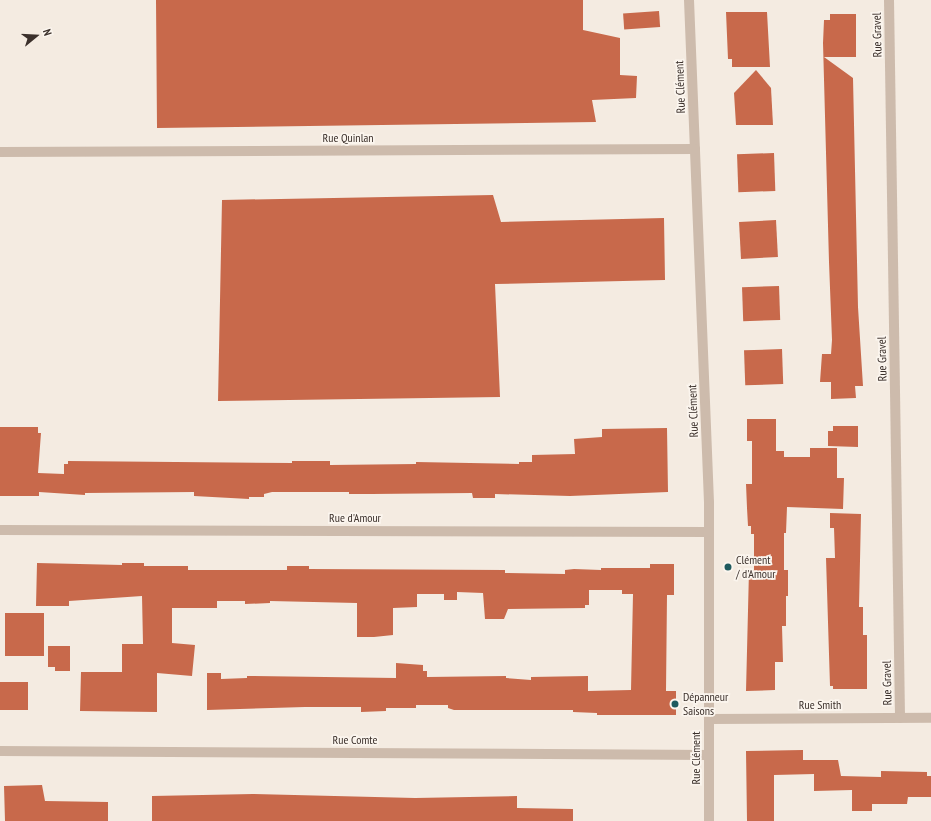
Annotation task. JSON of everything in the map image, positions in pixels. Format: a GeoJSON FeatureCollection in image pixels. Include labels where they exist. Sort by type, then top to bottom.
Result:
{"type":"FeatureCollection","features":[{"type":"Feature","properties":{"kind":"street","name":"Rue Clément"},"geometry":{"type":"LineString","coordinates":[[690,0],[709,532],[710,821]]}},
{"type":"Feature","properties":{"kind":"street","name":"Rue Gravel"},"geometry":{"type":"LineString","coordinates":[[889,0],[900,718]]}},
{"type":"Feature","properties":{"kind":"street","name":"Rue Quinlan"},"geometry":{"type":"LineString","coordinates":[[0,152],[695,150]]}},
{"type":"Feature","properties":{"kind":"street","name":"Rue d'Amour"},"geometry":{"type":"LineString","coordinates":[[0,530],[709,532]]}},
{"type":"Feature","properties":{"kind":"street","name":"Rue Smith"},"geometry":{"type":"LineString","coordinates":[[709,719],[931,718]]}},
{"type":"Feature","properties":{"kind":"street","name":"Rue Comte"},"geometry":{"type":"LineString","coordinates":[[0,751],[709,755]]}},
{"type":"Feature","properties":{"kind":"building"},"geometry":{"type":"Polygon","coordinates":[[[156,0],[583,0],[583,30],[620,38],[620,75],[637,76],[636,98],[592,100],[596,122],[157,128],[156,0]]]}},
{"type":"Feature","properties":{"kind":"building"},"geometry":{"type":"Polygon","coordinates":[[[659,11],[660,27],[624,29],[623,14],[659,11]]]}},
{"type":"Feature","properties":{"kind":"building"},"geometry":{"type":"Polygon","coordinates":[[[726,12],[767,12],[770,67],[732,67],[732,59],[728,59],[726,12]]]}},
{"type":"Feature","properties":{"kind":"building"},"geometry":{"type":"Polygon","coordinates":[[[830,14],[856,14],[856,57],[824,57],[853,78],[858,307],[863,386],[855,386],[856,398],[831,399],[831,382],[820,382],[822,354],[831,354],[832,340],[823,43],[824,20],[830,20],[830,14]]]}},
{"type":"Feature","properties":{"kind":"building"},"geometry":{"type":"Polygon","coordinates":[[[756,70],[771,88],[773,125],[736,125],[734,93],[756,70]]]}},
{"type":"Feature","properties":{"kind":"building"},"geometry":{"type":"Polygon","coordinates":[[[774,153],[775,191],[738,192],[737,154],[774,153]]]}},
{"type":"Feature","properties":{"kind":"building"},"geometry":{"type":"Polygon","coordinates":[[[493,195],[501,222],[664,218],[665,280],[495,284],[500,397],[218,401],[222,200],[493,195]]]}},
{"type":"Feature","properties":{"kind":"building"},"geometry":{"type":"Polygon","coordinates":[[[776,220],[778,257],[741,259],[739,222],[776,220]]]}},
{"type":"Feature","properties":{"kind":"building"},"geometry":{"type":"Polygon","coordinates":[[[779,286],[780,320],[743,321],[742,287],[779,286]]]}},
{"type":"Feature","properties":{"kind":"building"},"geometry":{"type":"Polygon","coordinates":[[[782,349],[783,384],[745,385],[744,350],[782,349]]]}},
{"type":"Feature","properties":{"kind":"building"},"geometry":{"type":"Polygon","coordinates":[[[747,419],[776,419],[776,451],[784,451],[784,457],[810,457],[810,448],[837,448],[837,478],[844,478],[843,509],[787,507],[786,533],[784,533],[784,570],[788,570],[788,596],[786,596],[786,626],[782,626],[783,662],[775,662],[775,690],[746,691],[749,570],[754,570],[754,534],[751,534],[751,526],[748,526],[747,508],[746,484],[752,484],[752,441],[747,441],[747,419]]]}},
{"type":"Feature","properties":{"kind":"building"},"geometry":{"type":"Polygon","coordinates":[[[833,426],[858,426],[858,447],[828,446],[828,431],[833,431],[833,426]]]}},
{"type":"Feature","properties":{"kind":"building"},"geometry":{"type":"Polygon","coordinates":[[[0,427],[38,427],[38,433],[41,433],[38,473],[64,474],[64,464],[68,464],[68,461],[292,463],[292,461],[330,461],[330,465],[416,464],[416,462],[519,464],[519,462],[532,462],[532,455],[575,454],[574,439],[602,437],[602,429],[667,428],[668,492],[570,496],[495,494],[495,498],[473,498],[472,493],[349,494],[349,492],[272,492],[264,494],[264,497],[249,497],[249,499],[194,496],[194,492],[85,493],[85,495],[39,492],[39,496],[0,496],[0,427]]]}},
{"type":"Feature","properties":{"kind":"building"},"geometry":{"type":"Polygon","coordinates":[[[830,513],[861,514],[859,607],[863,607],[863,635],[867,635],[867,689],[833,689],[833,686],[830,686],[826,558],[835,558],[834,528],[830,528],[830,513]]]}},
{"type":"Feature","properties":{"kind":"building"},"geometry":{"type":"Polygon","coordinates":[[[37,563],[122,565],[122,563],[144,563],[144,566],[188,566],[188,570],[287,570],[287,566],[309,566],[309,569],[505,570],[505,573],[565,574],[565,570],[574,569],[601,570],[601,568],[650,568],[650,564],[674,564],[674,595],[667,595],[666,691],[676,691],[676,715],[597,715],[597,713],[573,712],[573,710],[454,710],[448,708],[448,705],[416,705],[416,708],[386,708],[386,711],[361,712],[361,707],[207,710],[207,673],[221,673],[221,679],[247,678],[247,676],[396,678],[396,663],[423,665],[423,671],[427,671],[427,677],[506,676],[506,678],[531,680],[531,677],[588,676],[588,691],[631,690],[633,594],[622,594],[622,590],[589,590],[589,605],[585,605],[585,608],[508,609],[504,619],[485,619],[483,593],[457,592],[457,600],[444,600],[444,594],[417,594],[417,607],[393,608],[393,635],[374,637],[357,637],[357,603],[270,601],[270,603],[245,604],[245,601],[217,601],[217,608],[172,608],[172,643],[195,645],[192,676],[157,673],[157,712],[80,711],[81,672],[122,672],[122,644],[143,644],[142,596],[69,601],[69,606],[36,606],[37,563]]]}},
{"type":"Feature","properties":{"kind":"building"},"geometry":{"type":"Polygon","coordinates":[[[5,613],[44,613],[44,656],[5,656],[5,613]]]}},
{"type":"Feature","properties":{"kind":"building"},"geometry":{"type":"Polygon","coordinates":[[[48,646],[70,646],[70,671],[55,671],[55,667],[48,667],[48,646]]]}},
{"type":"Feature","properties":{"kind":"building"},"geometry":{"type":"Polygon","coordinates":[[[0,682],[28,682],[28,710],[0,710],[0,682]]]}},
{"type":"Feature","properties":{"kind":"building"},"geometry":{"type":"Polygon","coordinates":[[[803,750],[803,760],[838,760],[841,776],[881,777],[881,771],[927,772],[927,776],[931,776],[931,797],[908,797],[907,804],[872,804],[872,811],[852,811],[852,790],[814,791],[814,774],[774,775],[774,821],[747,821],[746,751],[803,750]]]}},
{"type":"Feature","properties":{"kind":"building"},"geometry":{"type":"Polygon","coordinates":[[[42,785],[45,801],[108,802],[108,821],[5,821],[4,786],[42,785]]]}},
{"type":"Feature","properties":{"kind":"building"},"geometry":{"type":"Polygon","coordinates":[[[253,794],[415,798],[517,796],[517,808],[573,809],[573,821],[152,821],[152,796],[253,794]]]}},
{"type":"Feature","properties":{"kind":"place","name":"Clément / d'Amour"},"geometry":{"type":"Point","coordinates":[728,567]}},
{"type":"Feature","properties":{"kind":"place","name":"Dépanneur Saisons"},"geometry":{"type":"Point","coordinates":[675,704]}}]}
